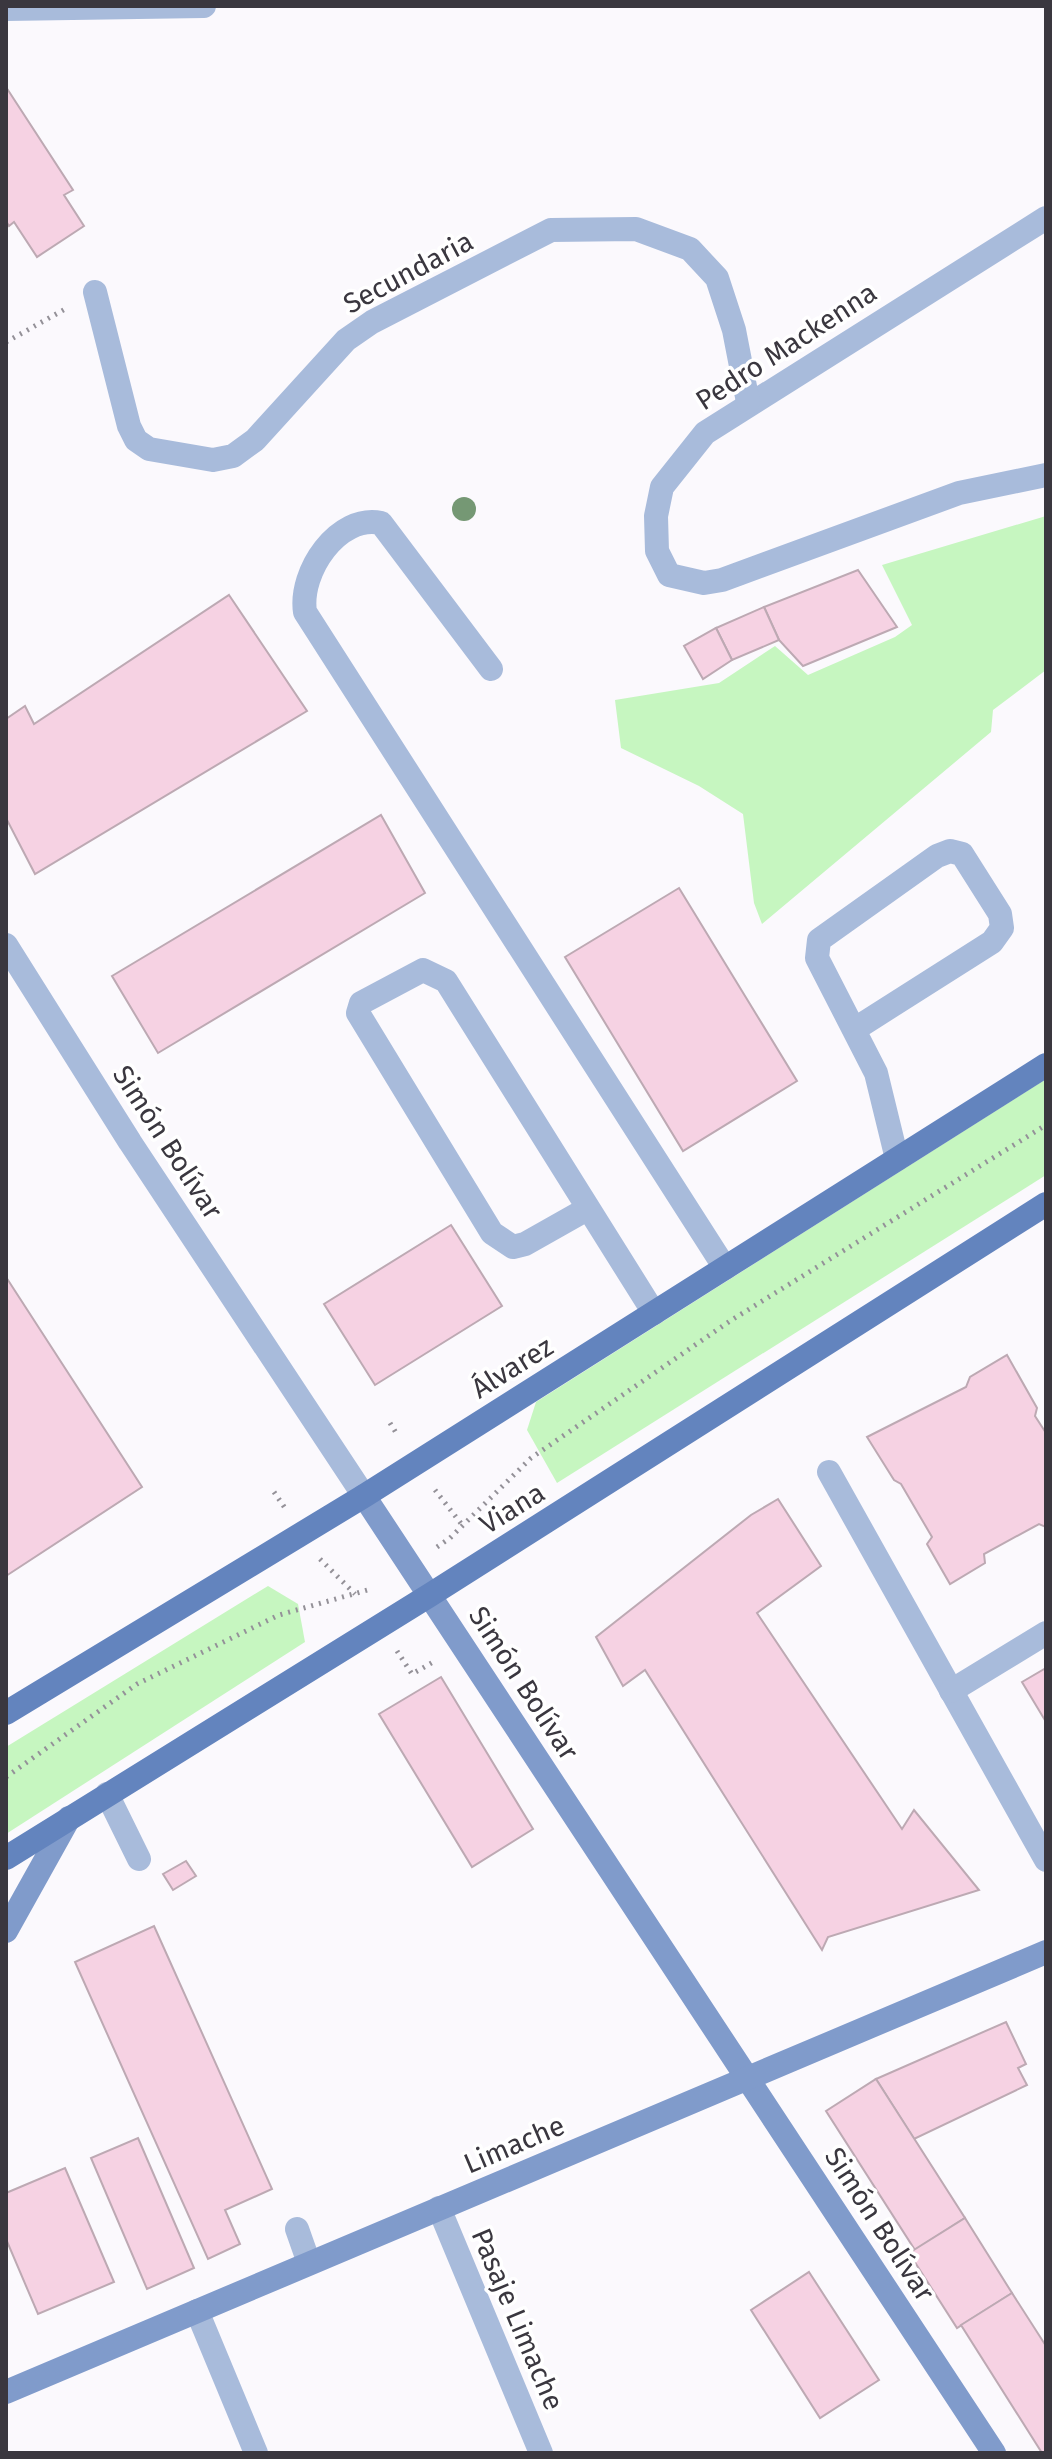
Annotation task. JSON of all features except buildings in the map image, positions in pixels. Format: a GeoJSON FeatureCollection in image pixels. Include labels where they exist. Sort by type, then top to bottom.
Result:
{"type":"FeatureCollection","features":[{"type":"Feature","properties":{"kind":"main road","name":"Álvarez"},"geometry":{"type":"LineString","coordinates":[[6,1713],[364,1496],[1046,1065]]}},
{"type":"Feature","properties":{"kind":"main road","name":"Viana"},"geometry":{"type":"LineString","coordinates":[[6,1858],[430,1595],[1046,1204]]}},
{"type":"Feature","properties":{"kind":"main road","name":"Simón Bolívar"},"geometry":{"type":"LineString","coordinates":[[364,1496],[994,2453]]}},
{"type":"Feature","properties":{"kind":"main road"},"geometry":{"type":"LineString","coordinates":[[6,1931],[69,1818]]}},
{"type":"Feature","properties":{"kind":"main road","name":"Limache"},"geometry":{"type":"LineString","coordinates":[[6,2392],[749,2078],[1042,1960]]}},
{"type":"Feature","properties":{"kind":"street"},"geometry":{"type":"LineString","coordinates":[[6,9],[204,6]]}},
{"type":"Feature","properties":{"kind":"street","name":"Pedro Mackenna"},"geometry":{"type":"LineString","coordinates":[[1046,218],[748,402],[705,433],[662,487],[656,516],[657,551],[669,575],[686,582],[722,580],[959,493],[1046,475]]}},
{"type":"Feature","properties":{"kind":"street","name":"Secundaria"},"geometry":{"type":"LineString","coordinates":[[95,292],[129,426],[136,440],[149,449],[213,460],[233,456],[255,440],[346,340],[372,322],[551,230],[636,229],[690,249],[717,278],[734,330],[748,402]]}},
{"type":"Feature","properties":{"kind":"street"},"geometry":{"type":"LineString","coordinates":[[491,669],[381,523],[371,521],[345,528],[314,568],[303,599],[305,612],[725,1268]]}},
{"type":"Feature","properties":{"kind":"street"},"geometry":{"type":"LineString","coordinates":[[855,1029],[992,942],[1002,928],[1000,914],[962,854],[950,851],[937,856],[819,940],[817,958],[876,1073],[897,1159]]}},
{"type":"Feature","properties":{"kind":"street","name":"Simón Bolívar"},"geometry":{"type":"LineString","coordinates":[[6,945],[130,1142],[364,1496]]}},
{"type":"Feature","properties":{"kind":"street"},"geometry":{"type":"LineString","coordinates":[[587,1209],[525,1244],[513,1247],[492,1233],[358,1013],[361,1003],[423,970],[446,981],[654,1313]]}},
{"type":"Feature","properties":{"kind":"street"},"geometry":{"type":"LineString","coordinates":[[829,1472],[1046,1860]]}},
{"type":"Feature","properties":{"kind":"street"},"geometry":{"type":"LineString","coordinates":[[951,1691],[1046,1633]]}},
{"type":"Feature","properties":{"kind":"street"},"geometry":{"type":"LineString","coordinates":[[107,1794],[139,1859]]}},
{"type":"Feature","properties":{"kind":"street","name":"Pasaje Limache"},"geometry":{"type":"LineString","coordinates":[[439,2208],[541,2453]]}},
{"type":"Feature","properties":{"kind":"street"},"geometry":{"type":"LineString","coordinates":[[297,2229],[309,2263]]}},
{"type":"Feature","properties":{"kind":"street"},"geometry":{"type":"LineString","coordinates":[[197,2311],[256,2453]]}},
{"type":"Feature","properties":{"kind":"path"},"geometry":{"type":"LineString","coordinates":[[6,342],[95,292]]}},
{"type":"Feature","properties":{"kind":"path"},"geometry":{"type":"LineString","coordinates":[[6,1777],[137,1684],[279,1615],[371,1590],[450,1538],[531,1458],[717,1330],[1046,1125]]}},
{"type":"Feature","properties":{"kind":"green space"},"geometry":{"type":"Polygon","coordinates":[[[1046,516],[1046,670],[993,710],[991,732],[762,924],[754,903],[743,814],[699,786],[621,748],[615,700],[719,683],[775,646],[808,675],[895,637],[912,625],[882,565],[1046,516]]]}},
{"type":"Feature","properties":{"kind":"green space"},"geometry":{"type":"Polygon","coordinates":[[[1046,1079],[1046,1175],[557,1483],[527,1430],[536,1402],[1046,1079]]]}},
{"type":"Feature","properties":{"kind":"green space"},"geometry":{"type":"Polygon","coordinates":[[[268,1586],[298,1604],[305,1642],[6,1834],[6,1747],[268,1586]]]}}]}
